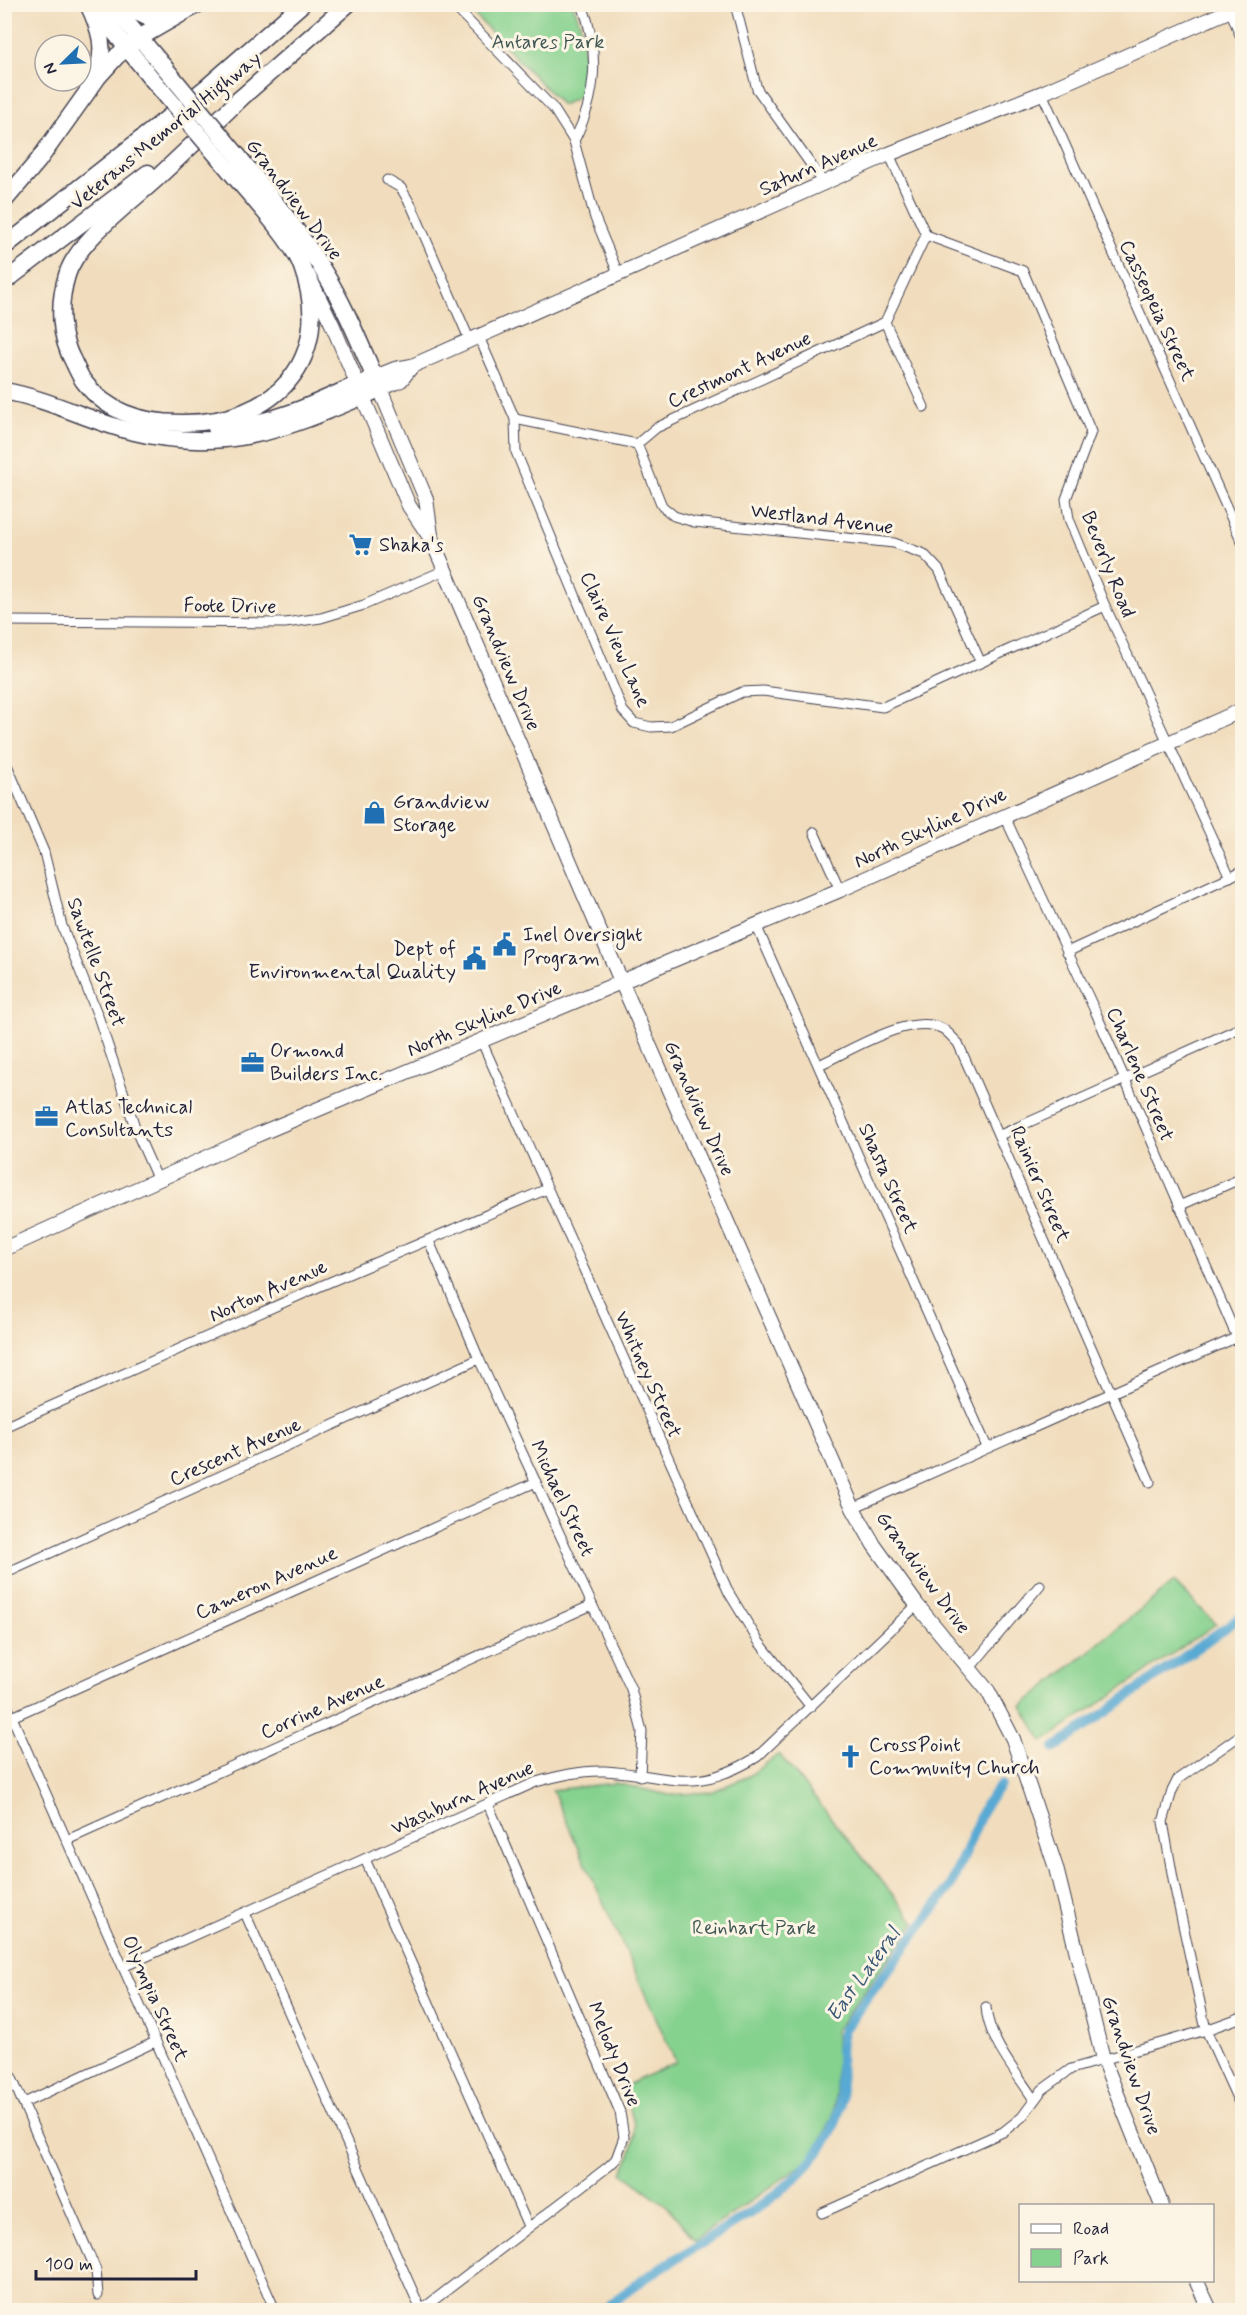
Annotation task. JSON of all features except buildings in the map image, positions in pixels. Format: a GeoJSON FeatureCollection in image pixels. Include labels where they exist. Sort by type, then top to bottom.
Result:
{"type":"FeatureCollection","features":[{"type":"Feature","properties":{"kind":"highway"},"geometry":{"type":"LineString","coordinates":[[90,4],[132,42]]}},
{"type":"Feature","properties":{"kind":"highway"},"geometry":{"type":"LineString","coordinates":[[78,105],[99,67],[102,52],[101,35],[90,4]]}},
{"type":"Feature","properties":{"kind":"highway"},"geometry":{"type":"LineString","coordinates":[[111,4],[132,42]]}},
{"type":"Feature","properties":{"kind":"highway"},"geometry":{"type":"LineString","coordinates":[[118,4],[147,17],[194,7]]}},
{"type":"Feature","properties":{"kind":"highway","name":"Veterans Memorial Highway"},"geometry":{"type":"LineString","coordinates":[[4,247],[207,87],[302,4]]}},
{"type":"Feature","properties":{"kind":"highway","name":"Veterans Memorial Highway"},"geometry":{"type":"LineString","coordinates":[[4,282],[241,98],[348,4]]}},
{"type":"Feature","properties":{"kind":"highway"},"geometry":{"type":"LineString","coordinates":[[4,201],[38,161],[98,77],[132,42],[194,7]]}},
{"type":"Feature","properties":{"kind":"highway","name":"Grandview Drive"},"geometry":{"type":"LineString","coordinates":[[132,42],[232,161],[297,230],[325,273],[348,316],[377,383]]}},
{"type":"Feature","properties":{"kind":"highway"},"geometry":{"type":"LineString","coordinates":[[241,98],[92,237],[67,273],[60,315],[68,351],[85,383],[106,402],[127,414],[154,423],[193,429],[230,428],[261,423],[377,383]]}},
{"type":"Feature","properties":{"kind":"highway","name":"Grandview Drive"},"geometry":{"type":"LineString","coordinates":[[232,161],[302,265]]}},
{"type":"Feature","properties":{"kind":"highway"},"geometry":{"type":"LineString","coordinates":[[154,423],[192,423],[239,414],[267,400],[292,379],[308,352],[313,323],[310,296],[302,265]]}},
{"type":"Feature","properties":{"kind":"highway"},"geometry":{"type":"LineString","coordinates":[[4,391],[41,398],[128,431],[177,440],[214,442],[280,430],[360,390]]}},
{"type":"Feature","properties":{"kind":"street"},"geometry":{"type":"LineString","coordinates":[[452,4],[553,108],[574,141],[595,218],[618,273]]}},
{"type":"Feature","properties":{"kind":"street"},"geometry":{"type":"LineString","coordinates":[[574,141],[587,116],[595,72],[589,24],[582,4]]}},
{"type":"Feature","properties":{"kind":"street"},"geometry":{"type":"LineString","coordinates":[[735,4],[757,89],[824,183]]}},
{"type":"Feature","properties":{"kind":"street"},"geometry":{"type":"LineString","coordinates":[[1234,7],[1242,40]]}},
{"type":"Feature","properties":{"kind":"street","name":"Saturn Avenue"},"geometry":{"type":"LineString","coordinates":[[377,383],[401,380],[412,366],[618,273],[889,154],[1042,93],[1234,7]]}},
{"type":"Feature","properties":{"kind":"street","name":"Casseopeia Street"},"geometry":{"type":"LineString","coordinates":[[1042,93],[1242,542]]}},
{"type":"Feature","properties":{"kind":"street"},"geometry":{"type":"LineString","coordinates":[[889,154],[926,235],[885,322],[924,407]]}},
{"type":"Feature","properties":{"kind":"street","name":"Claire View Lane"},"geometry":{"type":"LineString","coordinates":[[387,180],[401,188],[412,207],[474,339],[515,419],[516,452],[623,711],[634,723],[651,727],[671,726],[742,692],[763,691],[883,707],[1105,606]]}},
{"type":"Feature","properties":{"kind":"street","name":"Beverly Road"},"geometry":{"type":"LineString","coordinates":[[926,235],[1023,271],[1091,432],[1066,499],[1069,519],[1105,606],[1230,877]]}},
{"type":"Feature","properties":{"kind":"street","name":"Grandview Drive"},"geometry":{"type":"LineString","coordinates":[[302,265],[322,301],[409,506],[432,540],[621,981],[853,1508],[874,1545],[917,1605],[988,1691],[1010,1731],[1056,1868],[1103,2059],[1162,2204]]}},
{"type":"Feature","properties":{"kind":"street","name":"Crestmont Avenue"},"geometry":{"type":"LineString","coordinates":[[637,444],[656,428],[885,322]]}},
{"type":"Feature","properties":{"kind":"street","name":"Grandview Drive"},"geometry":{"type":"LineString","coordinates":[[377,383],[426,499],[432,540]]}},
{"type":"Feature","properties":{"kind":"street"},"geometry":{"type":"LineString","coordinates":[[515,419],[637,444]]}},
{"type":"Feature","properties":{"kind":"street","name":"Westland Avenue"},"geometry":{"type":"LineString","coordinates":[[637,444],[662,506],[674,516],[694,522],[894,543],[924,554],[939,570],[981,663]]}},
{"type":"Feature","properties":{"kind":"street","name":"Foote Drive"},"geometry":{"type":"LineString","coordinates":[[4,621],[285,623],[321,618],[364,605],[445,570]]}},
{"type":"Feature","properties":{"kind":"street","name":"North Skyline Drive"},"geometry":{"type":"LineString","coordinates":[[4,1249],[157,1178],[840,890],[1004,814],[1242,710]]}},
{"type":"Feature","properties":{"kind":"street","name":"Sawtelle Street"},"geometry":{"type":"LineString","coordinates":[[4,758],[44,852],[62,926],[98,1016],[137,1133],[157,1178]]}},
{"type":"Feature","properties":{"kind":"street","name":"Charlene Street"},"geometry":{"type":"LineString","coordinates":[[1004,814],[1125,1079],[1179,1206],[1240,1336],[1242,1349]]}},
{"type":"Feature","properties":{"kind":"street"},"geometry":{"type":"LineString","coordinates":[[814,832],[840,890]]}},
{"type":"Feature","properties":{"kind":"street"},"geometry":{"type":"LineString","coordinates":[[1066,952],[1242,872]]}},
{"type":"Feature","properties":{"kind":"street","name":"Shasta Street"},"geometry":{"type":"LineString","coordinates":[[756,925],[987,1447]]}},
{"type":"Feature","properties":{"kind":"street","name":"Rainier Street"},"geometry":{"type":"LineString","coordinates":[[819,1065],[905,1026],[921,1024],[942,1028],[958,1043],[1150,1482]]}},
{"type":"Feature","properties":{"kind":"street"},"geometry":{"type":"LineString","coordinates":[[1000,1135],[1242,1027]]}},
{"type":"Feature","properties":{"kind":"street","name":"Whitney Street"},"geometry":{"type":"LineString","coordinates":[[481,1040],[729,1593],[759,1642],[811,1707]]}},
{"type":"Feature","properties":{"kind":"street"},"geometry":{"type":"LineString","coordinates":[[1179,1206],[1242,1178]]}},
{"type":"Feature","properties":{"kind":"street","name":"Norton Avenue"},"geometry":{"type":"LineString","coordinates":[[4,1427],[547,1189]]}},
{"type":"Feature","properties":{"kind":"street","name":"Michael Street"},"geometry":{"type":"LineString","coordinates":[[429,1241],[479,1359],[637,1707],[642,1731],[640,1776]]}},
{"type":"Feature","properties":{"kind":"street"},"geometry":{"type":"LineString","coordinates":[[853,1508],[1240,1336]]}},
{"type":"Feature","properties":{"kind":"street","name":"Crescent Avenue"},"geometry":{"type":"LineString","coordinates":[[4,1574],[479,1359]]}},
{"type":"Feature","properties":{"kind":"street","name":"Cameron Avenue"},"geometry":{"type":"LineString","coordinates":[[12,1717],[536,1482]]}},
{"type":"Feature","properties":{"kind":"street","name":"Grandview Drive"},"geometry":{"type":"LineString","coordinates":[[970,1668],[1040,1584]]}},
{"type":"Feature","properties":{"kind":"street","name":"Corrine Avenue"},"geometry":{"type":"LineString","coordinates":[[67,1840],[592,1605]]}},
{"type":"Feature","properties":{"kind":"street","name":"Washburn Avenue"},"geometry":{"type":"LineString","coordinates":[[123,1966],[536,1782],[562,1775],[604,1771],[678,1782],[699,1781],[723,1775],[757,1757],[917,1605]]}},
{"type":"Feature","properties":{"kind":"street","name":"Olympia Street"},"geometry":{"type":"LineString","coordinates":[[4,1699],[275,2310]]}},
{"type":"Feature","properties":{"kind":"street"},"geometry":{"type":"LineString","coordinates":[[1242,1734],[1178,1779],[1163,1822],[1206,2030],[1242,2109]]}},
{"type":"Feature","properties":{"kind":"street","name":"Melody Drive"},"geometry":{"type":"LineString","coordinates":[[421,2310],[609,2166],[621,2148],[624,2127],[597,2052],[488,1804]]}},
{"type":"Feature","properties":{"kind":"street"},"geometry":{"type":"LineString","coordinates":[[364,1859],[528,2226]]}},
{"type":"Feature","properties":{"kind":"street"},"geometry":{"type":"LineString","coordinates":[[245,1913],[421,2310]]}},
{"type":"Feature","properties":{"kind":"street"},"geometry":{"type":"LineString","coordinates":[[986,2007],[986,2020],[1034,2100]]}},
{"type":"Feature","properties":{"kind":"street"},"geometry":{"type":"LineString","coordinates":[[822,2213],[1003,2132],[1022,2117],[1034,2100],[1055,2078],[1071,2069],[1206,2030],[1242,2017]]}},
{"type":"Feature","properties":{"kind":"street"},"geometry":{"type":"LineString","coordinates":[[24,2103],[156,2042]]}},
{"type":"Feature","properties":{"kind":"street"},"geometry":{"type":"LineString","coordinates":[[4,2060],[96,2270],[98,2295]]}},
{"type":"Feature","properties":{"kind":"street"},"geometry":{"type":"LineString","coordinates":[[1197,2282],[1210,2310]]}},
{"type":"Feature","properties":{"kind":"green space","name":"Antares Park"},"geometry":{"type":"Polygon","coordinates":[[[465,5],[573,5],[583,37],[583,95],[562,105],[465,5]]]}},
{"type":"Feature","properties":{"kind":"green space"},"geometry":{"type":"Polygon","coordinates":[[[1174,1582],[1216,1624],[1043,1742],[1022,1706],[1174,1582]]]}},
{"type":"Feature","properties":{"kind":"green space","name":"Reinhart Park"},"geometry":{"type":"Polygon","coordinates":[[[779,1754],[915,1922],[836,2030],[836,2091],[833,2116],[812,2158],[695,2240],[667,2206],[622,2173],[632,2149],[635,2130],[623,2087],[676,2062],[552,1790],[616,1783],[669,1795],[711,1792],[749,1776],[779,1754]]]}},
{"type":"Feature","properties":{"kind":"waterway","name":"East Lateral"},"geometry":{"type":"LineString","coordinates":[[1055,1748],[1242,1616]]}},
{"type":"Feature","properties":{"kind":"waterway","name":"East Lateral"},"geometry":{"type":"LineString","coordinates":[[605,2310],[632,2287],[663,2266],[764,2204],[793,2180],[817,2153],[835,2123],[839,2111],[840,2052],[844,2029],[950,1887],[985,1805],[1001,1785]]}},
{"type":"Feature","properties":{"kind":"place","name":"Shaka's"},"geometry":{"type":"Point","coordinates":[361,544]}},
{"type":"Feature","properties":{"kind":"place","name":"Grandview Storage"},"geometry":{"type":"Point","coordinates":[375,812]}},
{"type":"Feature","properties":{"kind":"place","name":"Inel Oversight Program"},"geometry":{"type":"Point","coordinates":[505,945]}},
{"type":"Feature","properties":{"kind":"place","name":"Dept of Environmental Quality"},"geometry":{"type":"Point","coordinates":[474,959]}},
{"type":"Feature","properties":{"kind":"place","name":"Ormond Builders Inc."},"geometry":{"type":"Point","coordinates":[252,1062]}},
{"type":"Feature","properties":{"kind":"place","name":"Atlas Technical Consultants"},"geometry":{"type":"Point","coordinates":[47,1117]}},
{"type":"Feature","properties":{"kind":"place","name":"CrossPoint Community Church"},"geometry":{"type":"Point","coordinates":[851,1756]}}]}
